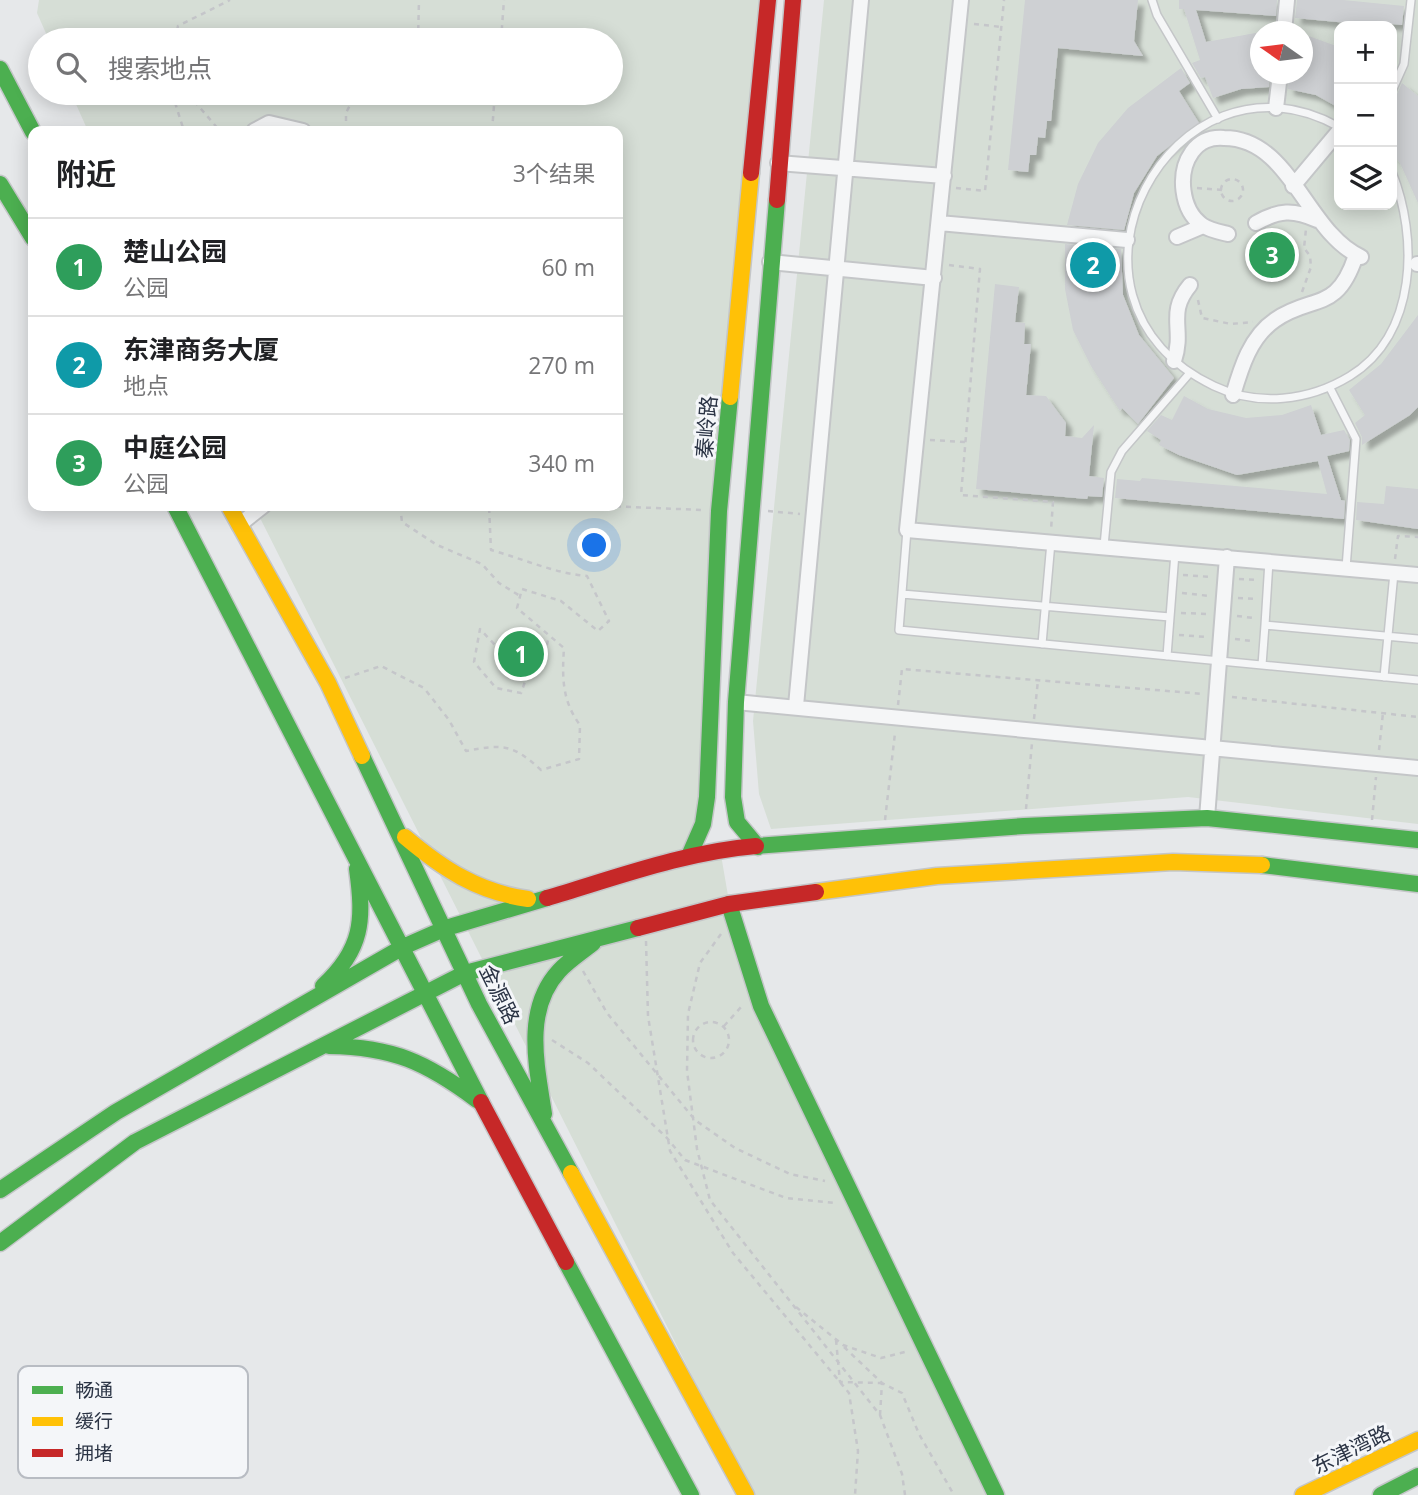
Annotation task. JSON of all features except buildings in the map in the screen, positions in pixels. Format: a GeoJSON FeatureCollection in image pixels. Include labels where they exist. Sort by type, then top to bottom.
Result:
{"type":"FeatureCollection","features":[{"type":"Feature","properties":{"kind":"main road","name":"秦岭路"},"geometry":{"type":"LineString","coordinates":[[689,856],[703,824],[707,797],[719,511],[768,0]]}},
{"type":"Feature","properties":{"kind":"main road"},"geometry":{"type":"LineString","coordinates":[[758,847],[737,822],[733,797],[736,702],[793,0]]}},
{"type":"Feature","properties":{"kind":"main road"},"geometry":{"type":"LineString","coordinates":[[0,69],[30,126]]}},
{"type":"Feature","properties":{"kind":"main road"},"geometry":{"type":"LineString","coordinates":[[0,184],[28,230]]}},
{"type":"Feature","properties":{"kind":"main road"},"geometry":{"type":"LineString","coordinates":[[178,511],[403,947],[424,996],[691,1495]]}},
{"type":"Feature","properties":{"kind":"main road","name":"金源路"},"geometry":{"type":"LineString","coordinates":[[232,511],[328,683],[465,973],[746,1495]]}},
{"type":"Feature","properties":{"kind":"main road"},"geometry":{"type":"LineString","coordinates":[[0,1191],[116,1112],[403,947],[446,928],[689,856],[720,849],[1024,826],[1207,818],[1418,840]]}},
{"type":"Feature","properties":{"kind":"main road"},"geometry":{"type":"LineString","coordinates":[[400,833],[453,877],[501,897],[540,900]]}},
{"type":"Feature","properties":{"kind":"main road"},"geometry":{"type":"LineString","coordinates":[[292,1010],[331,979],[356,949],[363,912],[355,854]]}},
{"type":"Feature","properties":{"kind":"main road"},"geometry":{"type":"LineString","coordinates":[[0,1243],[135,1142],[465,973],[646,927],[937,877],[1173,862],[1238,862],[1418,884]]}},
{"type":"Feature","properties":{"kind":"main road"},"geometry":{"type":"LineString","coordinates":[[730,912],[761,1006],[996,1495]]}},
{"type":"Feature","properties":{"kind":"main road"},"geometry":{"type":"LineString","coordinates":[[545,1126],[534,1042],[542,998],[557,972],[599,939]]}},
{"type":"Feature","properties":{"kind":"main road"},"geometry":{"type":"LineString","coordinates":[[324,1046],[370,1046],[394,1051],[423,1063],[481,1104]]}},
{"type":"Feature","properties":{"kind":"main road","name":"东津湾路"},"geometry":{"type":"LineString","coordinates":[[1303,1495],[1418,1440]]}},
{"type":"Feature","properties":{"kind":"main road"},"geometry":{"type":"LineString","coordinates":[[1381,1495],[1418,1476]]}},
{"type":"Feature","properties":{"kind":"street"},"geometry":{"type":"LineString","coordinates":[[796,706],[861,0]]}},
{"type":"Feature","properties":{"kind":"street"},"geometry":{"type":"LineString","coordinates":[[961,0],[907,530],[1418,575]]}},
{"type":"Feature","properties":{"kind":"street"},"geometry":{"type":"LineString","coordinates":[[1285,21],[1287,0]]}},
{"type":"Feature","properties":{"kind":"street"},"geometry":{"type":"LineString","coordinates":[[1276,108],[1279,84]]}},
{"type":"Feature","properties":{"kind":"street"},"geometry":{"type":"LineString","coordinates":[[263,126],[269,123],[282,126]]}},
{"type":"Feature","properties":{"kind":"street"},"geometry":{"type":"LineString","coordinates":[[1293,186],[1334,135]]}},
{"type":"Feature","properties":{"kind":"street"},"geometry":{"type":"LineString","coordinates":[[1228,234],[1203,226],[1189,210],[1183,186],[1187,159],[1198,144],[1216,138],[1238,138],[1255,144],[1293,186],[1314,219],[1346,251],[1358,256],[1351,270],[1328,299],[1274,320],[1246,354],[1233,395]]}},
{"type":"Feature","properties":{"kind":"street"},"geometry":{"type":"LineString","coordinates":[[778,163],[847,168],[943,182]]}},
{"type":"Feature","properties":{"kind":"street"},"geometry":{"type":"LineString","coordinates":[[1256,223],[1282,211],[1297,211],[1314,219]]}},
{"type":"Feature","properties":{"kind":"street"},"geometry":{"type":"LineString","coordinates":[[939,223],[1127,240]]}},
{"type":"Feature","properties":{"kind":"street"},"geometry":{"type":"LineString","coordinates":[[1177,237],[1203,226]]}},
{"type":"Feature","properties":{"kind":"street"},"geometry":{"type":"LineString","coordinates":[[770,262],[836,270],[935,271]]}},
{"type":"Feature","properties":{"kind":"street"},"geometry":{"type":"LineString","coordinates":[[1174,361],[1180,343],[1176,312],[1179,299],[1195,289]]}},
{"type":"Feature","properties":{"kind":"street"},"geometry":{"type":"LineString","coordinates":[[239,525],[257,511]]}},
{"type":"Feature","properties":{"kind":"street"},"geometry":{"type":"LineString","coordinates":[[1207,818],[1227,558]]}},
{"type":"Feature","properties":{"kind":"street"},"geometry":{"type":"LineString","coordinates":[[736,702],[1418,768]]}},
{"type":"Feature","properties":{"kind":"lane"},"geometry":{"type":"LineString","coordinates":[[1152,0],[1157,15],[1217,119]]}},
{"type":"Feature","properties":{"kind":"lane"},"geometry":{"type":"LineString","coordinates":[[1395,84],[1404,64],[1410,0]]}},
{"type":"Feature","properties":{"kind":"lane"},"geometry":{"type":"LineString","coordinates":[[1334,125],[1322,117],[1276,108],[1246,110],[1217,119],[1183,139],[1156,167],[1137,202],[1127,240],[1129,279],[1140,315],[1160,348],[1174,361],[1189,374],[1233,395],[1282,400],[1330,388],[1364,367],[1391,338],[1409,303],[1418,264],[1413,217],[1397,183]]}},
{"type":"Feature","properties":{"kind":"lane"},"geometry":{"type":"LineString","coordinates":[[1104,546],[1111,472],[1122,451],[1189,374]]}},
{"type":"Feature","properties":{"kind":"lane"},"geometry":{"type":"LineString","coordinates":[[1330,388],[1356,439],[1346,568]]}},
{"type":"Feature","properties":{"kind":"lane"},"geometry":{"type":"LineString","coordinates":[[907,530],[900,630],[1418,680]]}},
{"type":"Feature","properties":{"kind":"lane"},"geometry":{"type":"LineString","coordinates":[[1042,644],[1051,542]]}},
{"type":"Feature","properties":{"kind":"lane"},"geometry":{"type":"LineString","coordinates":[[1167,656],[1175,553]]}},
{"type":"Feature","properties":{"kind":"lane"},"geometry":{"type":"LineString","coordinates":[[1262,665],[1269,561]]}},
{"type":"Feature","properties":{"kind":"lane"},"geometry":{"type":"LineString","coordinates":[[1384,677],[1394,573]]}},
{"type":"Feature","properties":{"kind":"lane"},"geometry":{"type":"LineString","coordinates":[[902,594],[1170,617]]}},
{"type":"Feature","properties":{"kind":"lane"},"geometry":{"type":"LineString","coordinates":[[1265,625],[1418,639]]}},
{"type":"Feature","properties":{"kind":"path"},"geometry":{"type":"LineString","coordinates":[[177,28],[230,0]]}},
{"type":"Feature","properties":{"kind":"path"},"geometry":{"type":"LineString","coordinates":[[418,28],[419,0]]}},
{"type":"Feature","properties":{"kind":"path"},"geometry":{"type":"LineString","coordinates":[[501,28],[504,0]]}},
{"type":"Feature","properties":{"kind":"path"},"geometry":{"type":"LineString","coordinates":[[943,182],[985,191],[1004,0]]}},
{"type":"Feature","properties":{"kind":"path"},"geometry":{"type":"LineString","coordinates":[[959,23],[1002,26]]}},
{"type":"Feature","properties":{"kind":"path"},"geometry":{"type":"LineString","coordinates":[[175,105],[182,126]]}},
{"type":"Feature","properties":{"kind":"path"},"geometry":{"type":"LineString","coordinates":[[198,105],[216,126]]}},
{"type":"Feature","properties":{"kind":"path"},"geometry":{"type":"LineString","coordinates":[[346,126],[346,113],[350,105]]}},
{"type":"Feature","properties":{"kind":"path"},"geometry":{"type":"LineString","coordinates":[[492,126],[494,105]]}},
{"type":"Feature","properties":{"kind":"path"},"geometry":{"type":"LineString","coordinates":[[1231,179],[1238,181],[1243,190],[1241,197],[1232,201],[1223,196],[1222,190],[1231,179]]}},
{"type":"Feature","properties":{"kind":"path"},"geometry":{"type":"LineString","coordinates":[[1183,186],[1222,190]]}},
{"type":"Feature","properties":{"kind":"path"},"geometry":{"type":"LineString","coordinates":[[1300,309],[1302,289],[1311,267],[1310,256],[1304,248],[1314,219]]}},
{"type":"Feature","properties":{"kind":"path"},"geometry":{"type":"LineString","coordinates":[[935,271],[980,269],[961,495],[1053,502],[1051,542]]}},
{"type":"Feature","properties":{"kind":"path"},"geometry":{"type":"LineString","coordinates":[[1195,289],[1202,317],[1213,322],[1231,324],[1274,320]]}},
{"type":"Feature","properties":{"kind":"path"},"geometry":{"type":"LineString","coordinates":[[917,439],[965,442]]}},
{"type":"Feature","properties":{"kind":"path"},"geometry":{"type":"LineString","coordinates":[[623,507],[719,511]]}},
{"type":"Feature","properties":{"kind":"path"},"geometry":{"type":"LineString","coordinates":[[751,509],[813,516]]}},
{"type":"Feature","properties":{"kind":"path"},"geometry":{"type":"LineString","coordinates":[[401,511],[402,522],[437,545],[482,564],[499,583],[520,596]]}},
{"type":"Feature","properties":{"kind":"path"},"geometry":{"type":"LineString","coordinates":[[328,683],[381,666],[424,688],[449,720],[466,751],[497,745],[521,751],[541,770],[579,759],[580,724],[568,709],[562,679],[564,648],[517,608],[522,589],[561,601],[598,631],[609,621],[587,576],[555,573],[539,562],[491,550],[489,511]]}},
{"type":"Feature","properties":{"kind":"path"},"geometry":{"type":"LineString","coordinates":[[1394,573],[1398,536],[1418,537]]}},
{"type":"Feature","properties":{"kind":"path"},"geometry":{"type":"LineString","coordinates":[[480,629],[508,659],[526,679],[522,693],[496,688],[474,662],[480,629]]}},
{"type":"Feature","properties":{"kind":"path"},"geometry":{"type":"LineString","coordinates":[[508,659],[514,646],[545,653],[549,636]]}},
{"type":"Feature","properties":{"kind":"path"},"geometry":{"type":"LineString","coordinates":[[883,837],[902,668],[1216,695],[1418,717]]}},
{"type":"Feature","properties":{"kind":"path"},"geometry":{"type":"LineString","coordinates":[[1024,826],[1038,680]]}},
{"type":"Feature","properties":{"kind":"path"},"geometry":{"type":"LineString","coordinates":[[730,912],[700,963],[688,1014],[687,1071],[710,1200],[880,1415],[902,1474],[905,1495]]}},
{"type":"Feature","properties":{"kind":"path"},"geometry":{"type":"LineString","coordinates":[[646,927],[649,1016],[670,1151],[733,1253],[849,1393],[858,1451],[855,1495]]}},
{"type":"Feature","properties":{"kind":"path"},"geometry":{"type":"LineString","coordinates":[[581,968],[607,1013],[695,1120],[734,1148],[790,1174],[848,1186]]}},
{"type":"Feature","properties":{"kind":"path"},"geometry":{"type":"LineString","coordinates":[[724,1026],[740,1008]]}},
{"type":"Feature","properties":{"kind":"path"},"geometry":{"type":"LineString","coordinates":[[706,1021],[724,1026],[729,1043],[723,1053],[712,1058],[696,1051],[692,1040],[696,1028],[706,1021]]}},
{"type":"Feature","properties":{"kind":"path"},"geometry":{"type":"LineString","coordinates":[[552,1040],[588,1063],[667,1138],[685,1160],[786,1198],[857,1205]]}},
{"type":"Feature","properties":{"kind":"path"},"geometry":{"type":"LineString","coordinates":[[791,1303],[843,1345],[882,1383],[902,1393],[919,1434],[954,1495]]}},
{"type":"Feature","properties":{"kind":"path"},"geometry":{"type":"LineString","coordinates":[[835,1339],[840,1382]]}},
{"type":"Feature","properties":{"kind":"path"},"geometry":{"type":"LineString","coordinates":[[843,1345],[881,1358],[925,1347]]}},
{"type":"Feature","properties":{"kind":"path"},"geometry":{"type":"LineString","coordinates":[[840,1382],[882,1383]]}},
{"type":"Feature","properties":{"kind":"path"},"geometry":{"type":"LineString","coordinates":[[880,1415],[882,1383]]}},
{"type":"Feature","properties":{"kind":"shaded area"},"geometry":{"type":"Polygon","coordinates":[[[39,0],[768,0],[719,511],[707,797],[689,855],[720,849],[732,919],[996,1495],[752,1495],[257,511],[623,511],[623,126],[86,126],[76,105],[623,105],[623,28],[44,28],[37,13],[39,0]]]}},
{"type":"Feature","properties":{"kind":"shaded area"},"geometry":{"type":"Polygon","coordinates":[[[824,0],[1418,0],[1418,824],[1188,797],[771,829],[759,794],[753,721],[824,0]]]}},
{"type":"Feature","properties":{"kind":"traffic: fast"},"geometry":{"type":"LineString","coordinates":[[0,69],[30,126]]}},
{"type":"Feature","properties":{"kind":"traffic: fast"},"geometry":{"type":"LineString","coordinates":[[0,184],[28,230]]}},
{"type":"Feature","properties":{"kind":"traffic: fast"},"geometry":{"type":"LineString","coordinates":[[758,847],[737,822],[733,797],[736,702],[777,200]]}},
{"type":"Feature","properties":{"kind":"traffic: fast"},"geometry":{"type":"LineString","coordinates":[[689,856],[703,824],[707,797],[719,511],[730,397]]}},
{"type":"Feature","properties":{"kind":"traffic: fast"},"geometry":{"type":"LineString","coordinates":[[178,511],[481,1102]]}},
{"type":"Feature","properties":{"kind":"traffic: fast"},"geometry":{"type":"LineString","coordinates":[[362,756],[479,1004],[571,1173]]}},
{"type":"Feature","properties":{"kind":"traffic: fast"},"geometry":{"type":"LineString","coordinates":[[756,846],[1024,826],[1207,818],[1418,840]]}},
{"type":"Feature","properties":{"kind":"traffic: fast"},"geometry":{"type":"LineString","coordinates":[[1262,865],[1418,884]]}},
{"type":"Feature","properties":{"kind":"traffic: fast"},"geometry":{"type":"LineString","coordinates":[[323,986],[346,959],[358,933],[360,904],[357,869]]}},
{"type":"Feature","properties":{"kind":"traffic: fast"},"geometry":{"type":"LineString","coordinates":[[0,1190],[116,1112],[403,947],[446,928],[547,898]]}},
{"type":"Feature","properties":{"kind":"traffic: fast"},"geometry":{"type":"LineString","coordinates":[[729,904],[761,1006],[996,1495]]}},
{"type":"Feature","properties":{"kind":"traffic: fast"},"geometry":{"type":"LineString","coordinates":[[0,1243],[135,1142],[465,973],[638,928]]}},
{"type":"Feature","properties":{"kind":"traffic: fast"},"geometry":{"type":"LineString","coordinates":[[544,1114],[535,1040],[540,1003],[559,971],[593,943]]}},
{"type":"Feature","properties":{"kind":"traffic: fast"},"geometry":{"type":"LineString","coordinates":[[329,1046],[372,1050],[408,1059],[425,1066],[477,1100]]}},
{"type":"Feature","properties":{"kind":"traffic: fast"},"geometry":{"type":"LineString","coordinates":[[566,1262],[691,1495]]}},
{"type":"Feature","properties":{"kind":"traffic: fast"},"geometry":{"type":"LineString","coordinates":[[1381,1495],[1418,1476]]}},
{"type":"Feature","properties":{"kind":"traffic: slow"},"geometry":{"type":"LineString","coordinates":[[730,397],[751,173]]}},
{"type":"Feature","properties":{"kind":"traffic: slow"},"geometry":{"type":"LineString","coordinates":[[232,511],[328,683],[362,756]]}},
{"type":"Feature","properties":{"kind":"traffic: slow"},"geometry":{"type":"LineString","coordinates":[[405,837],[447,869],[477,885],[528,899]]}},
{"type":"Feature","properties":{"kind":"traffic: slow"},"geometry":{"type":"LineString","coordinates":[[816,892],[937,876],[1173,862],[1262,865]]}},
{"type":"Feature","properties":{"kind":"traffic: slow"},"geometry":{"type":"LineString","coordinates":[[571,1173],[746,1495]]}},
{"type":"Feature","properties":{"kind":"traffic: slow"},"geometry":{"type":"LineString","coordinates":[[1303,1495],[1418,1440]]}},
{"type":"Feature","properties":{"kind":"traffic: jam"},"geometry":{"type":"LineString","coordinates":[[751,173],[768,0]]}},
{"type":"Feature","properties":{"kind":"traffic: jam"},"geometry":{"type":"LineString","coordinates":[[777,200],[793,0]]}},
{"type":"Feature","properties":{"kind":"traffic: jam"},"geometry":{"type":"LineString","coordinates":[[547,898],[676,860],[756,846]]}},
{"type":"Feature","properties":{"kind":"traffic: jam"},"geometry":{"type":"LineString","coordinates":[[638,928],[729,904],[816,892]]}},
{"type":"Feature","properties":{"kind":"traffic: jam"},"geometry":{"type":"LineString","coordinates":[[481,1102],[566,1262]]}},
{"type":"Feature","properties":{"kind":"place","name":"中庭公园"},"geometry":{"type":"Point","coordinates":[1272,255]}},
{"type":"Feature","properties":{"kind":"place","name":"东津商务大厦"},"geometry":{"type":"Point","coordinates":[1093,265]}},
{"type":"Feature","properties":{"kind":"place","name":"楚山公园"},"geometry":{"type":"Point","coordinates":[521,654]}}]}
